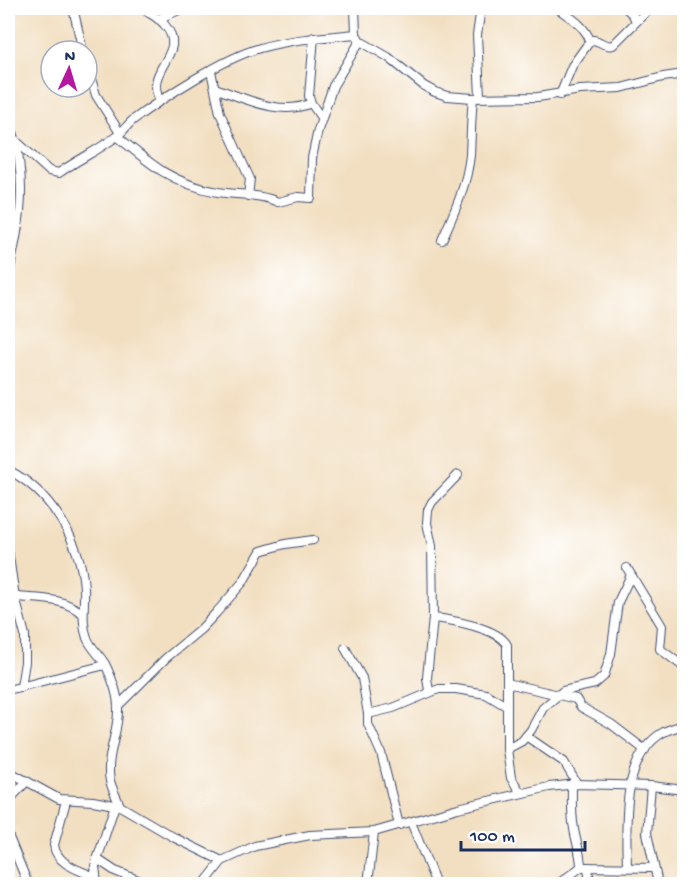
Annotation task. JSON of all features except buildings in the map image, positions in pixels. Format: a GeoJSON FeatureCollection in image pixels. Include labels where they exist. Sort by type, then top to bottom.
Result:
{"type":"FeatureCollection","features":[{"type":"Feature","properties":{"kind":"street"},"geometry":{"type":"LineString","coordinates":[[73,8],[80,39]]}},
{"type":"Feature","properties":{"kind":"street"},"geometry":{"type":"LineString","coordinates":[[141,8],[168,29],[172,46],[155,81],[160,101]]}},
{"type":"Feature","properties":{"kind":"street"},"geometry":{"type":"LineString","coordinates":[[158,19],[184,8]]}},
{"type":"Feature","properties":{"kind":"street"},"geometry":{"type":"LineString","coordinates":[[98,99],[119,135],[151,164],[183,183],[196,188],[248,196],[267,196],[278,202],[298,197],[311,198],[312,158],[322,119],[333,86],[358,37],[355,8]]}},
{"type":"Feature","properties":{"kind":"street"},"geometry":{"type":"LineString","coordinates":[[442,240],[459,202],[470,156],[470,125],[477,97],[477,35],[481,8]]}},
{"type":"Feature","properties":{"kind":"street"},"geometry":{"type":"LineString","coordinates":[[557,8],[580,23],[590,40],[610,46],[650,8]]}},
{"type":"Feature","properties":{"kind":"street"},"geometry":{"type":"LineString","coordinates":[[626,8],[636,21]]}},
{"type":"Feature","properties":{"kind":"street"},"geometry":{"type":"LineString","coordinates":[[314,37],[309,93],[311,103],[322,119]]}},
{"type":"Feature","properties":{"kind":"street"},"geometry":{"type":"LineString","coordinates":[[16,141],[49,171],[57,173],[119,135],[132,121],[160,101],[212,71],[258,48],[314,37],[358,37],[435,92],[447,96],[538,97],[586,89],[621,87],[684,74]]}},
{"type":"Feature","properties":{"kind":"street"},"geometry":{"type":"LineString","coordinates":[[560,94],[572,66],[590,40]]}},
{"type":"Feature","properties":{"kind":"street"},"geometry":{"type":"LineString","coordinates":[[212,71],[225,127],[250,179],[248,196]]}},
{"type":"Feature","properties":{"kind":"street"},"geometry":{"type":"LineString","coordinates":[[215,88],[272,106],[297,109],[311,103]]}},
{"type":"Feature","properties":{"kind":"street"},"geometry":{"type":"LineString","coordinates":[[8,124],[16,141],[22,192],[19,225],[8,277]]}},
{"type":"Feature","properties":{"kind":"street"},"geometry":{"type":"LineString","coordinates":[[8,338],[8,360]]}},
{"type":"Feature","properties":{"kind":"street"},"geometry":{"type":"LineString","coordinates":[[8,470],[23,478],[47,500],[67,531],[83,575],[82,613],[88,641],[105,665],[118,706],[109,769],[110,782],[118,805],[97,859],[96,881],[64,863],[55,850],[54,845],[66,801]]}},
{"type":"Feature","properties":{"kind":"street"},"geometry":{"type":"LineString","coordinates":[[429,691],[427,678],[434,618],[432,546],[427,523],[428,510],[432,502],[458,475]]}},
{"type":"Feature","properties":{"kind":"street"},"geometry":{"type":"LineString","coordinates":[[118,706],[166,658],[208,621],[243,582],[261,551],[285,544],[313,540]]}},
{"type":"Feature","properties":{"kind":"street"},"geometry":{"type":"LineString","coordinates":[[8,550],[11,597],[22,618],[26,646],[21,687]]}},
{"type":"Feature","properties":{"kind":"street"},"geometry":{"type":"LineString","coordinates":[[507,749],[522,741],[543,708],[563,692],[595,684],[604,676],[611,654],[618,602],[629,571],[662,626],[660,649],[684,667]]}},
{"type":"Feature","properties":{"kind":"street"},"geometry":{"type":"LineString","coordinates":[[11,597],[58,600],[70,604],[82,613]]}},
{"type":"Feature","properties":{"kind":"street"},"geometry":{"type":"LineString","coordinates":[[434,618],[461,621],[501,636],[507,645],[507,749],[511,778],[521,793]]}},
{"type":"Feature","properties":{"kind":"street"},"geometry":{"type":"LineString","coordinates":[[345,648],[362,678],[369,714],[368,724],[379,745],[399,825]]}},
{"type":"Feature","properties":{"kind":"street"},"geometry":{"type":"LineString","coordinates":[[8,690],[105,665]]}},
{"type":"Feature","properties":{"kind":"street"},"geometry":{"type":"LineString","coordinates":[[507,683],[576,699],[582,707],[645,750]]}},
{"type":"Feature","properties":{"kind":"street"},"geometry":{"type":"LineString","coordinates":[[369,714],[393,708],[429,691],[439,689],[486,694],[506,706]]}},
{"type":"Feature","properties":{"kind":"street"},"geometry":{"type":"LineString","coordinates":[[627,867],[629,785],[636,766],[645,750],[662,733],[684,725]]}},
{"type":"Feature","properties":{"kind":"street"},"geometry":{"type":"LineString","coordinates":[[526,736],[564,762],[574,784],[572,814],[574,831],[590,885]]}},
{"type":"Feature","properties":{"kind":"street"},"geometry":{"type":"LineString","coordinates":[[8,771],[66,801],[93,801],[118,805],[175,838],[222,861]]}},
{"type":"Feature","properties":{"kind":"street"},"geometry":{"type":"LineString","coordinates":[[8,801],[27,781]]}},
{"type":"Feature","properties":{"kind":"street"},"geometry":{"type":"LineString","coordinates":[[204,885],[222,861],[255,846],[310,835],[374,832],[521,793],[574,784],[651,786],[684,790]]}},
{"type":"Feature","properties":{"kind":"street"},"geometry":{"type":"LineString","coordinates":[[651,786],[647,833],[658,885]]}},
{"type":"Feature","properties":{"kind":"street"},"geometry":{"type":"LineString","coordinates":[[411,822],[436,885]]}},
{"type":"Feature","properties":{"kind":"street"},"geometry":{"type":"LineString","coordinates":[[368,885],[374,832]]}},
{"type":"Feature","properties":{"kind":"street"},"geometry":{"type":"LineString","coordinates":[[8,835],[28,885]]}},
{"type":"Feature","properties":{"kind":"street"},"geometry":{"type":"LineString","coordinates":[[97,859],[115,871],[148,885]]}},
{"type":"Feature","properties":{"kind":"street"},"geometry":{"type":"LineString","coordinates":[[558,885],[584,867],[654,868]]}}]}
